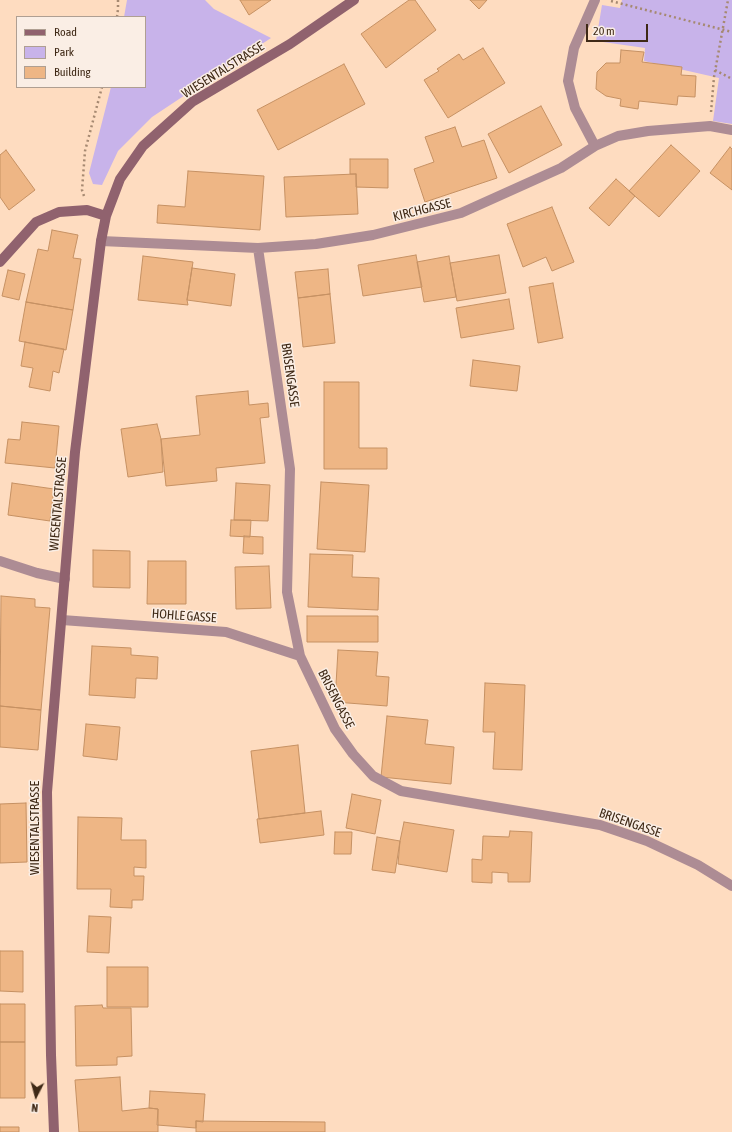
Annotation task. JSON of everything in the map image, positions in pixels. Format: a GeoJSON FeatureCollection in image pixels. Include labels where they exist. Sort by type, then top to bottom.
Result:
{"type":"FeatureCollection","features":[{"type":"Feature","properties":{"kind":"street","name":"WIESENTALSTRASSE"},"geometry":{"type":"LineString","coordinates":[[54,1132],[50,1047],[47,792],[76,452],[101,241],[106,216],[120,179],[143,146],[192,102],[290,44],[354,0]]}},
{"type":"Feature","properties":{"kind":"street"},"geometry":{"type":"LineString","coordinates":[[595,0],[574,48],[568,81],[575,108],[595,146]]}},
{"type":"Feature","properties":{"kind":"street","name":"KIRCHGASSE"},"geometry":{"type":"LineString","coordinates":[[101,241],[258,248],[316,244],[373,235],[461,213],[561,168],[595,146],[618,136],[648,131],[710,126],[732,130]]}},
{"type":"Feature","properties":{"kind":"street"},"geometry":{"type":"LineString","coordinates":[[0,262],[36,222],[60,212],[87,210],[106,216]]}},
{"type":"Feature","properties":{"kind":"street","name":"BRISENGASSE"},"geometry":{"type":"LineString","coordinates":[[258,248],[290,469],[287,592],[300,656],[335,729],[353,754],[374,776],[401,791],[600,825],[647,842],[692,862],[732,886]]}},
{"type":"Feature","properties":{"kind":"street"},"geometry":{"type":"LineString","coordinates":[[0,561],[37,573],[65,579]]}},
{"type":"Feature","properties":{"kind":"street","name":"HOHLE GASSE"},"geometry":{"type":"LineString","coordinates":[[62,620],[226,632],[300,656]]}},
{"type":"Feature","properties":{"kind":"path"},"geometry":{"type":"LineString","coordinates":[[117,16],[118,0]]}},
{"type":"Feature","properties":{"kind":"path"},"geometry":{"type":"LineString","coordinates":[[606,0],[732,32]]}},
{"type":"Feature","properties":{"kind":"path"},"geometry":{"type":"LineString","coordinates":[[626,5],[627,0]]}},
{"type":"Feature","properties":{"kind":"path"},"geometry":{"type":"LineString","coordinates":[[710,126],[715,70],[728,0]]}},
{"type":"Feature","properties":{"kind":"path"},"geometry":{"type":"LineString","coordinates":[[715,70],[732,79]]}},
{"type":"Feature","properties":{"kind":"path"},"geometry":{"type":"LineString","coordinates":[[87,210],[82,190],[83,168],[102,88]]}},
{"type":"Feature","properties":{"kind":"green space"},"geometry":{"type":"Polygon","coordinates":[[[127,0],[205,0],[214,9],[271,38],[152,117],[118,151],[102,185],[93,184],[89,173],[111,88],[146,88],[146,16],[124,16],[127,0]]]}},
{"type":"Feature","properties":{"kind":"green space"},"geometry":{"type":"Polygon","coordinates":[[[622,0],[732,0],[732,124],[713,121],[719,78],[644,61],[645,48],[596,41],[602,5],[620,8],[622,0]]]}},
{"type":"Feature","properties":{"kind":"building"},"geometry":{"type":"Polygon","coordinates":[[[240,0],[271,0],[249,15],[240,0]]]}},
{"type":"Feature","properties":{"kind":"building"},"geometry":{"type":"Polygon","coordinates":[[[409,0],[415,0],[436,30],[386,68],[361,34],[409,0]]]}},
{"type":"Feature","properties":{"kind":"building"},"geometry":{"type":"Polygon","coordinates":[[[470,0],[487,0],[479,9],[470,0]]]}},
{"type":"Feature","properties":{"kind":"building"},"geometry":{"type":"Polygon","coordinates":[[[483,48],[505,83],[448,118],[424,80],[439,71],[437,69],[459,54],[463,60],[483,48]]]}},
{"type":"Feature","properties":{"kind":"building"},"geometry":{"type":"Polygon","coordinates":[[[621,50],[644,52],[642,62],[682,67],[681,75],[696,76],[695,97],[678,96],[677,105],[639,101],[638,109],[620,106],[621,99],[606,96],[596,89],[597,72],[606,63],[620,63],[621,50]]]}},
{"type":"Feature","properties":{"kind":"building"},"geometry":{"type":"Polygon","coordinates":[[[344,64],[365,104],[278,150],[257,110],[344,64]]]}},
{"type":"Feature","properties":{"kind":"building"},"geometry":{"type":"Polygon","coordinates":[[[541,106],[562,145],[509,173],[488,134],[541,106]]]}},
{"type":"Feature","properties":{"kind":"building"},"geometry":{"type":"Polygon","coordinates":[[[455,127],[462,147],[484,140],[497,178],[425,202],[414,169],[434,162],[425,137],[455,127]]]}},
{"type":"Feature","properties":{"kind":"building"},"geometry":{"type":"Polygon","coordinates":[[[671,145],[700,171],[659,217],[629,191],[671,145]]]}},
{"type":"Feature","properties":{"kind":"building"},"geometry":{"type":"Polygon","coordinates":[[[730,147],[732,149],[732,190],[710,173],[730,147]]]}},
{"type":"Feature","properties":{"kind":"building"},"geometry":{"type":"Polygon","coordinates":[[[6,150],[35,190],[9,210],[0,197],[0,155],[6,150]]]}},
{"type":"Feature","properties":{"kind":"building"},"geometry":{"type":"Polygon","coordinates":[[[350,159],[388,159],[388,188],[356,187],[356,174],[350,174],[350,159]]]}},
{"type":"Feature","properties":{"kind":"building"},"geometry":{"type":"Polygon","coordinates":[[[188,171],[264,176],[260,230],[157,223],[158,205],[185,207],[188,171]]]}},
{"type":"Feature","properties":{"kind":"building"},"geometry":{"type":"Polygon","coordinates":[[[356,174],[358,214],[286,217],[284,177],[356,174]]]}},
{"type":"Feature","properties":{"kind":"building"},"geometry":{"type":"Polygon","coordinates":[[[616,179],[635,196],[609,226],[589,208],[616,179]]]}},
{"type":"Feature","properties":{"kind":"building"},"geometry":{"type":"Polygon","coordinates":[[[552,207],[574,262],[552,271],[546,257],[523,267],[507,224],[552,207]]]}},
{"type":"Feature","properties":{"kind":"building"},"geometry":{"type":"Polygon","coordinates":[[[52,230],[78,235],[73,258],[81,259],[73,310],[26,302],[38,249],[48,251],[52,230]]]}},
{"type":"Feature","properties":{"kind":"building"},"geometry":{"type":"Polygon","coordinates":[[[416,255],[422,287],[363,296],[358,265],[416,255]]]}},
{"type":"Feature","properties":{"kind":"building"},"geometry":{"type":"Polygon","coordinates":[[[499,255],[506,293],[457,301],[450,263],[499,255]]]}},
{"type":"Feature","properties":{"kind":"building"},"geometry":{"type":"Polygon","coordinates":[[[143,256],[193,262],[187,300],[188,305],[138,300],[143,256]]]}},
{"type":"Feature","properties":{"kind":"building"},"geometry":{"type":"Polygon","coordinates":[[[449,256],[456,297],[424,302],[417,262],[449,256]]]}},
{"type":"Feature","properties":{"kind":"building"},"geometry":{"type":"Polygon","coordinates":[[[192,268],[235,274],[231,306],[187,300],[192,268]]]}},
{"type":"Feature","properties":{"kind":"building"},"geometry":{"type":"Polygon","coordinates":[[[328,269],[330,294],[298,298],[295,272],[328,269]]]}},
{"type":"Feature","properties":{"kind":"building"},"geometry":{"type":"Polygon","coordinates":[[[8,270],[25,274],[19,300],[2,296],[8,270]]]}},
{"type":"Feature","properties":{"kind":"building"},"geometry":{"type":"Polygon","coordinates":[[[553,283],[563,338],[538,343],[529,287],[553,283]]]}},
{"type":"Feature","properties":{"kind":"building"},"geometry":{"type":"Polygon","coordinates":[[[330,294],[335,343],[303,347],[298,298],[330,294]]]}},
{"type":"Feature","properties":{"kind":"building"},"geometry":{"type":"Polygon","coordinates":[[[509,299],[514,329],[461,338],[456,308],[509,299]]]}},
{"type":"Feature","properties":{"kind":"building"},"geometry":{"type":"Polygon","coordinates":[[[26,302],[73,310],[66,350],[19,341],[26,302]]]}},
{"type":"Feature","properties":{"kind":"building"},"geometry":{"type":"Polygon","coordinates":[[[25,342],[64,349],[59,373],[53,371],[50,391],[29,387],[33,368],[21,366],[25,342]]]}},
{"type":"Feature","properties":{"kind":"building"},"geometry":{"type":"Polygon","coordinates":[[[473,360],[520,366],[517,391],[470,386],[473,360]]]}},
{"type":"Feature","properties":{"kind":"building"},"geometry":{"type":"Polygon","coordinates":[[[324,382],[359,382],[359,448],[387,448],[387,469],[324,469],[324,382]]]}},
{"type":"Feature","properties":{"kind":"building"},"geometry":{"type":"Polygon","coordinates":[[[248,391],[249,405],[268,403],[269,417],[260,418],[265,463],[216,468],[217,481],[166,486],[161,439],[200,435],[196,396],[248,391]]]}},
{"type":"Feature","properties":{"kind":"building"},"geometry":{"type":"Polygon","coordinates":[[[22,422],[59,426],[55,468],[5,463],[8,439],[20,440],[22,422]]]}},
{"type":"Feature","properties":{"kind":"building"},"geometry":{"type":"Polygon","coordinates":[[[157,424],[161,439],[163,472],[128,477],[121,429],[157,424]]]}},
{"type":"Feature","properties":{"kind":"building"},"geometry":{"type":"Polygon","coordinates":[[[321,482],[369,485],[365,552],[317,549],[321,482]]]}},
{"type":"Feature","properties":{"kind":"building"},"geometry":{"type":"Polygon","coordinates":[[[12,483],[54,489],[50,521],[8,515],[12,483]]]}},
{"type":"Feature","properties":{"kind":"building"},"geometry":{"type":"Polygon","coordinates":[[[236,483],[270,485],[268,521],[234,520],[236,483]]]}},
{"type":"Feature","properties":{"kind":"building"},"geometry":{"type":"Polygon","coordinates":[[[231,520],[251,520],[250,537],[230,536],[231,520]]]}},
{"type":"Feature","properties":{"kind":"building"},"geometry":{"type":"Polygon","coordinates":[[[244,536],[263,537],[263,554],[243,553],[244,536]]]}},
{"type":"Feature","properties":{"kind":"building"},"geometry":{"type":"Polygon","coordinates":[[[93,550],[130,551],[130,588],[93,587],[93,550]]]}},
{"type":"Feature","properties":{"kind":"building"},"geometry":{"type":"Polygon","coordinates":[[[310,554],[353,555],[352,577],[379,578],[378,610],[308,607],[310,554]]]}},
{"type":"Feature","properties":{"kind":"building"},"geometry":{"type":"Polygon","coordinates":[[[148,561],[186,561],[186,604],[147,604],[148,561]]]}},
{"type":"Feature","properties":{"kind":"building"},"geometry":{"type":"Polygon","coordinates":[[[269,566],[271,608],[236,609],[235,567],[269,566]]]}},
{"type":"Feature","properties":{"kind":"building"},"geometry":{"type":"Polygon","coordinates":[[[1,596],[35,599],[35,607],[50,608],[41,710],[0,706],[1,596]]]}},
{"type":"Feature","properties":{"kind":"building"},"geometry":{"type":"Polygon","coordinates":[[[307,616],[378,616],[378,642],[307,642],[307,616]]]}},
{"type":"Feature","properties":{"kind":"building"},"geometry":{"type":"Polygon","coordinates":[[[92,646],[131,648],[131,655],[158,657],[157,679],[136,678],[135,698],[89,695],[92,646]]]}},
{"type":"Feature","properties":{"kind":"building"},"geometry":{"type":"Polygon","coordinates":[[[338,650],[378,652],[376,676],[389,677],[387,706],[335,702],[338,650]]]}},
{"type":"Feature","properties":{"kind":"building"},"geometry":{"type":"Polygon","coordinates":[[[485,683],[525,685],[522,770],[493,769],[495,732],[483,732],[485,683]]]}},
{"type":"Feature","properties":{"kind":"building"},"geometry":{"type":"Polygon","coordinates":[[[0,706],[41,710],[38,750],[0,747],[0,706]]]}},
{"type":"Feature","properties":{"kind":"building"},"geometry":{"type":"Polygon","coordinates":[[[387,716],[428,720],[425,744],[454,747],[451,784],[381,777],[387,716]]]}},
{"type":"Feature","properties":{"kind":"building"},"geometry":{"type":"Polygon","coordinates":[[[86,724],[120,727],[117,760],[83,756],[86,724]]]}},
{"type":"Feature","properties":{"kind":"building"},"geometry":{"type":"Polygon","coordinates":[[[298,745],[305,813],[259,819],[251,751],[298,745]]]}},
{"type":"Feature","properties":{"kind":"building"},"geometry":{"type":"Polygon","coordinates":[[[352,794],[381,800],[375,834],[346,828],[352,794]]]}},
{"type":"Feature","properties":{"kind":"building"},"geometry":{"type":"Polygon","coordinates":[[[26,803],[27,862],[0,863],[0,804],[26,803]]]}},
{"type":"Feature","properties":{"kind":"building"},"geometry":{"type":"Polygon","coordinates":[[[321,811],[324,835],[260,843],[257,819],[321,811]]]}},
{"type":"Feature","properties":{"kind":"building"},"geometry":{"type":"Polygon","coordinates":[[[78,817],[122,818],[121,840],[146,840],[146,868],[134,867],[134,876],[144,876],[143,900],[132,900],[132,908],[110,907],[111,889],[77,889],[78,817]]]}},
{"type":"Feature","properties":{"kind":"building"},"geometry":{"type":"Polygon","coordinates":[[[404,822],[454,830],[447,872],[398,864],[400,841],[404,822]]]}},
{"type":"Feature","properties":{"kind":"building"},"geometry":{"type":"Polygon","coordinates":[[[510,831],[532,832],[530,882],[508,882],[508,873],[492,872],[492,883],[472,882],[472,859],[482,860],[483,836],[509,837],[510,831]]]}},
{"type":"Feature","properties":{"kind":"building"},"geometry":{"type":"Polygon","coordinates":[[[335,832],[352,832],[351,854],[334,854],[335,832]]]}},
{"type":"Feature","properties":{"kind":"building"},"geometry":{"type":"Polygon","coordinates":[[[377,837],[400,841],[395,873],[372,870],[377,837]]]}},
{"type":"Feature","properties":{"kind":"building"},"geometry":{"type":"Polygon","coordinates":[[[89,916],[111,917],[109,953],[87,952],[89,916]]]}},
{"type":"Feature","properties":{"kind":"building"},"geometry":{"type":"Polygon","coordinates":[[[0,951],[23,951],[23,992],[0,991],[0,951]]]}},
{"type":"Feature","properties":{"kind":"building"},"geometry":{"type":"Polygon","coordinates":[[[107,967],[148,967],[148,1007],[107,1007],[107,967]]]}},
{"type":"Feature","properties":{"kind":"building"},"geometry":{"type":"Polygon","coordinates":[[[0,1004],[25,1004],[25,1042],[0,1042],[0,1004]]]}},
{"type":"Feature","properties":{"kind":"building"},"geometry":{"type":"Polygon","coordinates":[[[102,1005],[103,1008],[131,1008],[132,1056],[117,1057],[117,1065],[76,1066],[75,1006],[102,1005]]]}},
{"type":"Feature","properties":{"kind":"building"},"geometry":{"type":"Polygon","coordinates":[[[0,1042],[25,1042],[25,1098],[0,1098],[0,1042]]]}},
{"type":"Feature","properties":{"kind":"building"},"geometry":{"type":"Polygon","coordinates":[[[120,1077],[122,1111],[149,1108],[158,1109],[158,1132],[79,1132],[75,1080],[120,1077]]]}},
{"type":"Feature","properties":{"kind":"building"},"geometry":{"type":"Polygon","coordinates":[[[150,1091],[205,1094],[203,1122],[196,1121],[196,1128],[157,1125],[158,1109],[149,1108],[150,1091]]]}},
{"type":"Feature","properties":{"kind":"building"},"geometry":{"type":"Polygon","coordinates":[[[196,1121],[325,1122],[325,1132],[196,1132],[196,1121]]]}},
{"type":"Feature","properties":{"kind":"building"},"geometry":{"type":"Polygon","coordinates":[[[0,1127],[19,1127],[19,1132],[0,1132],[0,1127]]]}}]}
